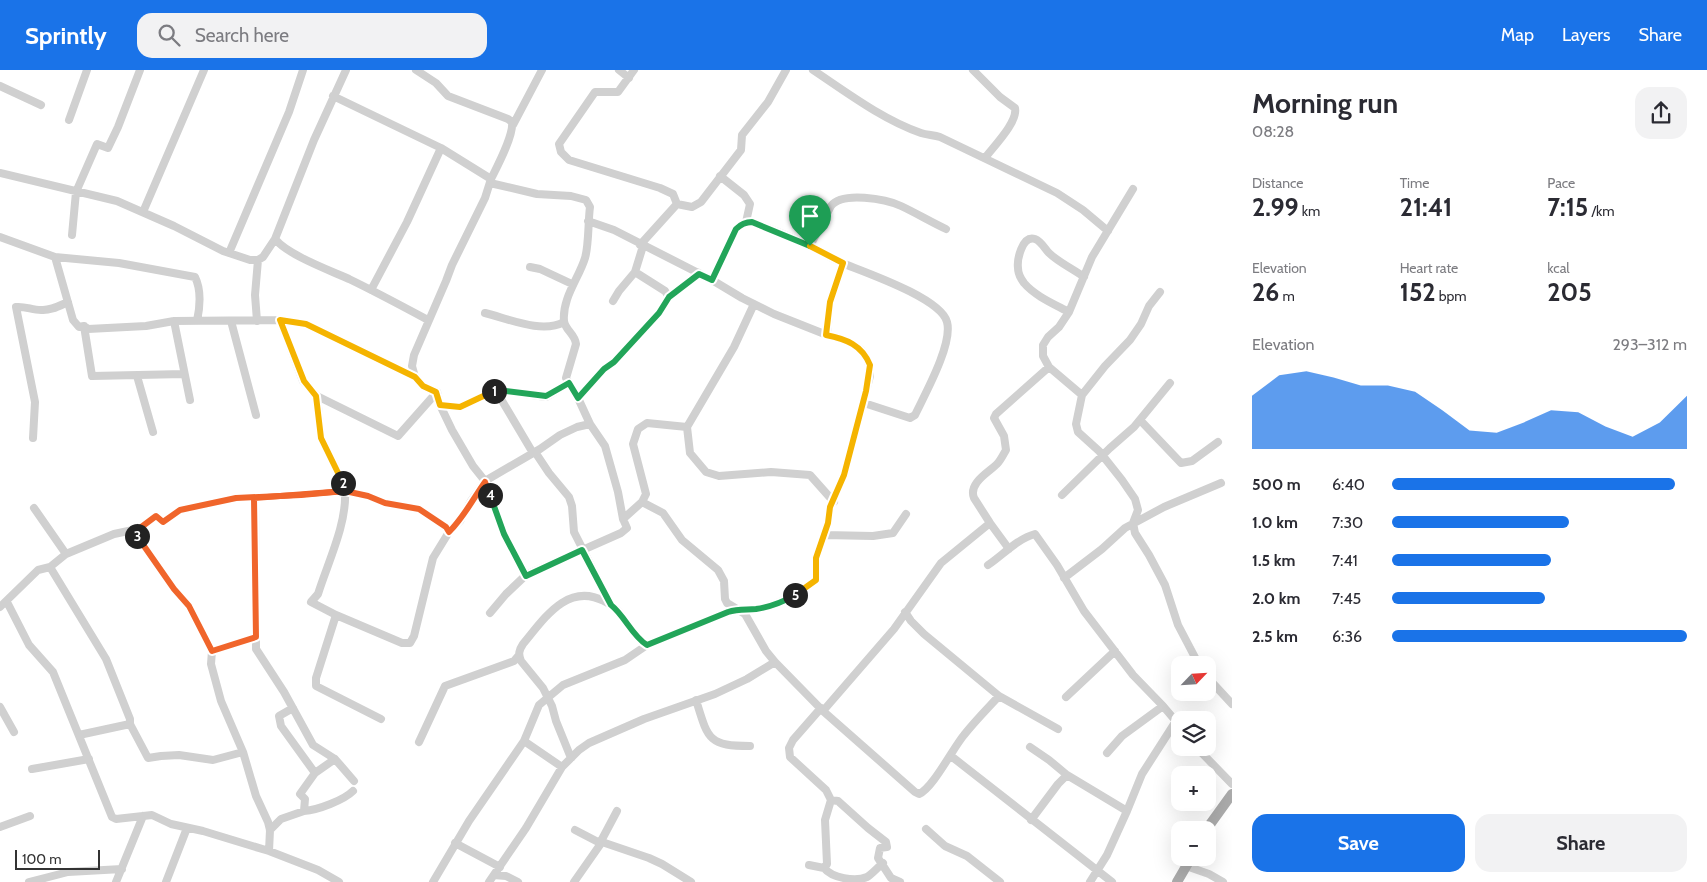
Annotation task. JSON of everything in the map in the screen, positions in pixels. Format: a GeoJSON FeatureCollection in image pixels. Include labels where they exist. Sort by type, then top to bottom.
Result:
{"type":"FeatureCollection","features":[{"type":"Feature","properties":{"kind":"main road"},"geometry":{"type":"LineString","coordinates":[[1212,821],[1232,794]]}},
{"type":"Feature","properties":{"kind":"main road"},"geometry":{"type":"LineString","coordinates":[[1177,882],[1186,866]]}},
{"type":"Feature","properties":{"kind":"street"},"geometry":{"type":"LineString","coordinates":[[69,120],[87,70]]}},
{"type":"Feature","properties":{"kind":"street"},"geometry":{"type":"LineString","coordinates":[[72,236],[76,192],[97,144],[108,148],[140,70]]}},
{"type":"Feature","properties":{"kind":"street"},"geometry":{"type":"LineString","coordinates":[[143,212],[204,70]]}},
{"type":"Feature","properties":{"kind":"street"},"geometry":{"type":"LineString","coordinates":[[228,253],[289,112],[303,70]]}},
{"type":"Feature","properties":{"kind":"street"},"geometry":{"type":"LineString","coordinates":[[0,173],[117,201],[228,253],[250,260],[258,260],[275,239],[333,96],[346,70]]}},
{"type":"Feature","properties":{"kind":"street"},"geometry":{"type":"LineString","coordinates":[[416,70],[436,83],[448,96],[508,119],[513,125]]}},
{"type":"Feature","properties":{"kind":"street"},"geometry":{"type":"LineString","coordinates":[[415,377],[412,366],[414,355],[428,320],[452,265],[485,198],[504,153],[513,125],[542,70]]}},
{"type":"Feature","properties":{"kind":"street"},"geometry":{"type":"LineString","coordinates":[[619,70],[629,78]]}},
{"type":"Feature","properties":{"kind":"street"},"geometry":{"type":"LineString","coordinates":[[634,70],[618,92],[598,91],[593,94],[588,105],[559,144],[561,152],[570,160],[660,188],[673,194],[677,204]]}},
{"type":"Feature","properties":{"kind":"street"},"geometry":{"type":"LineString","coordinates":[[677,204],[692,207],[699,204],[741,150],[742,135],[768,102],[786,70]]}},
{"type":"Feature","properties":{"kind":"street"},"geometry":{"type":"LineString","coordinates":[[813,70],[857,99],[901,124],[921,133],[940,137],[1057,193],[1083,210],[1108,231]]}},
{"type":"Feature","properties":{"kind":"street"},"geometry":{"type":"LineString","coordinates":[[973,70],[1000,97],[1015,108],[1016,113],[1014,120],[985,158]]}},
{"type":"Feature","properties":{"kind":"street"},"geometry":{"type":"LineString","coordinates":[[0,86],[41,106]]}},
{"type":"Feature","properties":{"kind":"street"},"geometry":{"type":"LineString","coordinates":[[333,96],[441,148],[491,181],[537,194],[571,196],[586,200],[590,207],[585,258],[572,284],[566,306],[565,327],[576,339],[566,374],[590,424],[605,446],[618,492],[623,519],[627,528],[621,533],[526,576],[506,594],[490,613]]}},
{"type":"Feature","properties":{"kind":"street"},"geometry":{"type":"LineString","coordinates":[[371,290],[407,222],[441,148]]}},
{"type":"Feature","properties":{"kind":"street"},"geometry":{"type":"LineString","coordinates":[[712,280],[736,229],[746,222],[750,204],[744,195],[720,176]]}},
{"type":"Feature","properties":{"kind":"street"},"geometry":{"type":"LineString","coordinates":[[1082,395],[1049,367],[1043,356],[1043,345],[1069,312],[1092,257],[1133,189]]}},
{"type":"Feature","properties":{"kind":"street"},"geometry":{"type":"LineString","coordinates":[[810,246],[831,206],[834,202],[842,199],[858,198],[888,202],[901,206],[946,229]]}},
{"type":"Feature","properties":{"kind":"street"},"geometry":{"type":"LineString","coordinates":[[612,301],[619,290],[636,272],[642,245],[677,204]]}},
{"type":"Feature","properties":{"kind":"street"},"geometry":{"type":"LineString","coordinates":[[433,882],[455,843],[524,741],[538,705],[547,697],[563,685],[625,660],[647,645],[737,609],[756,609],[780,603],[794,596],[816,580],[816,558],[824,535],[830,507],[834,502],[844,475],[864,403],[870,376],[870,365],[861,349],[852,343],[845,339],[826,335],[774,314],[614,230],[588,221]]}},
{"type":"Feature","properties":{"kind":"street"},"geometry":{"type":"LineString","coordinates":[[746,222],[772,229],[843,263],[877,276],[941,311],[947,324],[948,336],[935,374],[913,417],[910,418],[864,403]]}},
{"type":"Feature","properties":{"kind":"street"},"geometry":{"type":"LineString","coordinates":[[0,237],[55,257],[119,263],[195,277],[199,289],[200,306],[197,321]]}},
{"type":"Feature","properties":{"kind":"street"},"geometry":{"type":"LineString","coordinates":[[1069,312],[1040,295],[1020,278],[1018,268],[1021,249],[1028,240],[1032,238],[1037,240],[1050,255],[1084,277]]}},
{"type":"Feature","properties":{"kind":"street"},"geometry":{"type":"LineString","coordinates":[[275,239],[281,246],[428,320]]}},
{"type":"Feature","properties":{"kind":"street"},"geometry":{"type":"LineString","coordinates":[[55,257],[73,320],[79,327],[84,326],[88,329],[146,326],[174,322],[280,320],[306,324],[415,377],[423,386],[436,392],[440,405],[473,466],[485,482],[504,534],[526,576]]}},
{"type":"Feature","properties":{"kind":"street"},"geometry":{"type":"LineString","coordinates":[[257,321],[255,295],[258,260]]}},
{"type":"Feature","properties":{"kind":"street"},"geometry":{"type":"LineString","coordinates":[[826,335],[830,302],[843,263]]}},
{"type":"Feature","properties":{"kind":"street"},"geometry":{"type":"LineString","coordinates":[[530,267],[540,269],[572,284]]}},
{"type":"Feature","properties":{"kind":"street"},"geometry":{"type":"LineString","coordinates":[[636,272],[665,291],[669,297]]}},
{"type":"Feature","properties":{"kind":"street"},"geometry":{"type":"LineString","coordinates":[[578,398],[659,313],[669,297],[699,274]]}},
{"type":"Feature","properties":{"kind":"street"},"geometry":{"type":"LineString","coordinates":[[1160,292],[1149,306],[1130,340],[1105,366],[1082,395],[1076,424],[1078,432],[1102,455],[1136,499],[1138,510],[1134,523],[1135,533],[1149,555],[1164,585],[1178,625],[1194,656]]}},
{"type":"Feature","properties":{"kind":"street"},"geometry":{"type":"LineString","coordinates":[[33,438],[35,402],[16,307],[23,306],[49,310],[68,302]]}},
{"type":"Feature","properties":{"kind":"street"},"geometry":{"type":"LineString","coordinates":[[754,304],[734,347],[687,427],[690,453],[706,472],[719,476],[772,472],[810,475],[834,502]]}},
{"type":"Feature","properties":{"kind":"street"},"geometry":{"type":"LineString","coordinates":[[485,313],[537,327],[551,327],[564,322]]}},
{"type":"Feature","properties":{"kind":"street"},"geometry":{"type":"LineString","coordinates":[[280,320],[304,381],[316,396],[398,436],[436,392]]}},
{"type":"Feature","properties":{"kind":"street"},"geometry":{"type":"LineString","coordinates":[[230,321],[256,415]]}},
{"type":"Feature","properties":{"kind":"street"},"geometry":{"type":"LineString","coordinates":[[174,322],[190,400]]}},
{"type":"Feature","properties":{"kind":"street"},"geometry":{"type":"LineString","coordinates":[[84,326],[92,376],[184,374]]}},
{"type":"Feature","properties":{"kind":"street"},"geometry":{"type":"LineString","coordinates":[[1009,549],[990,523],[973,494],[974,488],[985,474],[998,463],[1006,450],[1004,436],[994,418],[998,412],[1049,367]]}},
{"type":"Feature","properties":{"kind":"street"},"geometry":{"type":"LineString","coordinates":[[137,376],[153,432]]}},
{"type":"Feature","properties":{"kind":"street"},"geometry":{"type":"LineString","coordinates":[[440,405],[460,407],[497,390],[546,396],[569,383]]}},
{"type":"Feature","properties":{"kind":"street"},"geometry":{"type":"LineString","coordinates":[[1062,495],[1102,455],[1134,427],[1170,383]]}},
{"type":"Feature","properties":{"kind":"street"},"geometry":{"type":"LineString","coordinates":[[497,390],[533,453],[535,452],[569,498],[572,506],[574,532],[611,605]]}},
{"type":"Feature","properties":{"kind":"street"},"geometry":{"type":"LineString","coordinates":[[316,396],[321,438],[335,465],[345,491],[346,500],[341,528],[318,594],[311,602],[336,615],[402,643],[410,643],[414,636],[433,558],[485,482],[560,435],[577,427],[590,424]]}},
{"type":"Feature","properties":{"kind":"street"},"geometry":{"type":"LineString","coordinates":[[1140,420],[1181,463],[1192,461],[1218,442]]}},
{"type":"Feature","properties":{"kind":"street"},"geometry":{"type":"LineString","coordinates":[[623,519],[642,502],[646,494],[633,444],[638,429],[647,423],[687,427]]}},
{"type":"Feature","properties":{"kind":"street"},"geometry":{"type":"LineString","coordinates":[[1064,578],[1102,549],[1125,528],[1164,507],[1221,483]]}},
{"type":"Feature","properties":{"kind":"street"},"geometry":{"type":"LineString","coordinates":[[339,882],[318,870],[269,851],[203,831],[171,824],[152,815],[116,819],[110,816],[80,736],[53,672],[29,645],[3,604],[38,570],[50,567],[66,554],[114,534],[140,528],[156,516],[163,522],[180,510],[236,498],[345,491],[368,496],[385,503],[419,509],[446,527],[449,532]]}},
{"type":"Feature","properties":{"kind":"street"},"geometry":{"type":"LineString","coordinates":[[254,498],[256,649],[284,692],[313,745],[335,759],[354,781]]}},
{"type":"Feature","properties":{"kind":"street"},"geometry":{"type":"LineString","coordinates":[[642,502],[663,513],[682,540],[718,570],[724,581],[724,599],[727,603],[745,614],[775,662],[822,709],[904,783],[919,794],[926,789],[951,756],[963,736],[998,696]]}},
{"type":"Feature","properties":{"kind":"street"},"geometry":{"type":"LineString","coordinates":[[34,508],[66,554]]}},
{"type":"Feature","properties":{"kind":"street"},"geometry":{"type":"LineString","coordinates":[[824,535],[874,536],[892,533],[906,514]]}},
{"type":"Feature","properties":{"kind":"street"},"geometry":{"type":"LineString","coordinates":[[824,868],[827,864],[825,820],[831,800],[826,790],[790,757],[789,748],[793,740],[894,629],[905,612],[939,572],[941,563],[990,523]]}},
{"type":"Feature","properties":{"kind":"street"},"geometry":{"type":"LineString","coordinates":[[133,530],[174,589],[189,606],[212,651],[211,664],[221,701],[243,752],[251,782],[268,822],[270,830],[269,851]]}},
{"type":"Feature","properties":{"kind":"street"},"geometry":{"type":"LineString","coordinates":[[988,565],[1019,541],[1035,534],[1040,539],[1084,612],[1133,675],[1171,715]]}},
{"type":"Feature","properties":{"kind":"street"},"geometry":{"type":"LineString","coordinates":[[50,567],[106,659],[130,719],[130,724],[148,758],[179,755],[213,760],[243,752]]}},
{"type":"Feature","properties":{"kind":"street"},"geometry":{"type":"LineString","coordinates":[[571,758],[547,697],[521,661],[519,649],[558,604],[570,598],[581,596],[594,596],[618,610],[639,639],[647,645]]}},
{"type":"Feature","properties":{"kind":"street"},"geometry":{"type":"LineString","coordinates":[[905,612],[924,634],[998,696],[1058,729]]}},
{"type":"Feature","properties":{"kind":"street"},"geometry":{"type":"LineString","coordinates":[[336,615],[316,678],[316,686],[381,720]]}},
{"type":"Feature","properties":{"kind":"street"},"geometry":{"type":"LineString","coordinates":[[212,651],[256,637]]}},
{"type":"Feature","properties":{"kind":"street"},"geometry":{"type":"LineString","coordinates":[[1066,697],[1115,651]]}},
{"type":"Feature","properties":{"kind":"street"},"geometry":{"type":"LineString","coordinates":[[419,742],[444,686],[514,661],[519,656]]}},
{"type":"Feature","properties":{"kind":"street"},"geometry":{"type":"LineString","coordinates":[[489,882],[526,828],[562,767],[589,743],[644,719],[715,694],[747,679],[775,662]]}},
{"type":"Feature","properties":{"kind":"street"},"geometry":{"type":"LineString","coordinates":[[1216,687],[1232,704]]}},
{"type":"Feature","properties":{"kind":"street"},"geometry":{"type":"LineString","coordinates":[[696,700],[706,730],[717,743],[750,746]]}},
{"type":"Feature","properties":{"kind":"street"},"geometry":{"type":"LineString","coordinates":[[1106,754],[1122,736],[1163,706]]}},
{"type":"Feature","properties":{"kind":"street"},"geometry":{"type":"LineString","coordinates":[[0,707],[14,732]]}},
{"type":"Feature","properties":{"kind":"street"},"geometry":{"type":"LineString","coordinates":[[293,708],[279,716],[281,726],[315,773]]}},
{"type":"Feature","properties":{"kind":"street"},"geometry":{"type":"LineString","coordinates":[[80,736],[130,724]]}},
{"type":"Feature","properties":{"kind":"street"},"geometry":{"type":"LineString","coordinates":[[1090,882],[1098,871],[1127,811],[1142,774],[1171,733]]}},
{"type":"Feature","properties":{"kind":"street"},"geometry":{"type":"LineString","coordinates":[[524,741],[562,767]]}},
{"type":"Feature","properties":{"kind":"street"},"geometry":{"type":"LineString","coordinates":[[1030,748],[1049,760],[1067,775],[1127,811]]}},
{"type":"Feature","properties":{"kind":"street"},"geometry":{"type":"LineString","coordinates":[[951,756],[1112,882]]}},
{"type":"Feature","properties":{"kind":"street"},"geometry":{"type":"LineString","coordinates":[[1205,756],[1232,784]]}},
{"type":"Feature","properties":{"kind":"street"},"geometry":{"type":"LineString","coordinates":[[32,769],[89,759]]}},
{"type":"Feature","properties":{"kind":"street"},"geometry":{"type":"LineString","coordinates":[[304,811],[305,799],[300,794],[315,773],[335,759]]}},
{"type":"Feature","properties":{"kind":"street"},"geometry":{"type":"LineString","coordinates":[[1031,820],[1067,775]]}},
{"type":"Feature","properties":{"kind":"street"},"geometry":{"type":"LineString","coordinates":[[270,830],[281,819],[345,798],[353,791]]}},
{"type":"Feature","properties":{"kind":"street"},"geometry":{"type":"LineString","coordinates":[[831,800],[838,800],[886,842],[887,847],[880,848],[878,858],[891,878],[900,882]]}},
{"type":"Feature","properties":{"kind":"street"},"geometry":{"type":"LineString","coordinates":[[574,882],[600,843],[617,811]]}},
{"type":"Feature","properties":{"kind":"street"},"geometry":{"type":"LineString","coordinates":[[0,827],[30,816]]}},
{"type":"Feature","properties":{"kind":"street"},"geometry":{"type":"LineString","coordinates":[[116,882],[143,816]]}},
{"type":"Feature","properties":{"kind":"street"},"geometry":{"type":"LineString","coordinates":[[166,882],[186,828]]}},
{"type":"Feature","properties":{"kind":"street"},"geometry":{"type":"LineString","coordinates":[[926,829],[946,846],[967,856],[1000,882]]}},
{"type":"Feature","properties":{"kind":"street"},"geometry":{"type":"LineString","coordinates":[[575,830],[600,843],[605,842],[649,858],[691,882]]}},
{"type":"Feature","properties":{"kind":"street"},"geometry":{"type":"LineString","coordinates":[[455,843],[500,867]]}},
{"type":"Feature","properties":{"kind":"street"},"geometry":{"type":"LineString","coordinates":[[809,866],[824,868],[828,873],[852,880],[866,877],[883,863]]}},
{"type":"Feature","properties":{"kind":"street"},"geometry":{"type":"LineString","coordinates":[[1195,866],[1223,882]]}},
{"type":"Feature","properties":{"kind":"street"},"geometry":{"type":"LineString","coordinates":[[29,882],[68,872],[122,869]]}},
{"type":"Feature","properties":{"kind":"street"},"geometry":{"type":"LineString","coordinates":[[494,875],[506,876],[518,882]]}},
{"type":"Feature","properties":{"kind":"route"},"geometry":{"type":"LineString","coordinates":[[810,246],[752,222],[741,224],[736,229],[712,280],[699,274],[669,297],[659,313],[578,398],[569,383],[546,396],[497,390],[460,407],[440,405],[436,392],[423,386],[415,377],[306,324],[280,320],[304,381],[316,396],[321,438],[335,465],[345,491],[301,495],[254,498],[256,637],[212,651],[189,606],[174,589],[133,530],[140,528],[156,516],[163,522],[180,510],[236,498],[345,491],[368,496],[385,503],[419,509],[446,527],[449,532],[460,521],[471,501],[485,482],[504,534],[526,576],[582,550],[611,605],[618,610],[639,639],[647,645],[737,609],[756,609],[780,603],[794,596],[816,580],[816,558],[828,523],[830,507],[834,502],[844,475],[870,376],[870,365],[861,349],[845,339],[826,335],[830,302],[843,263],[810,246]]}}]}
